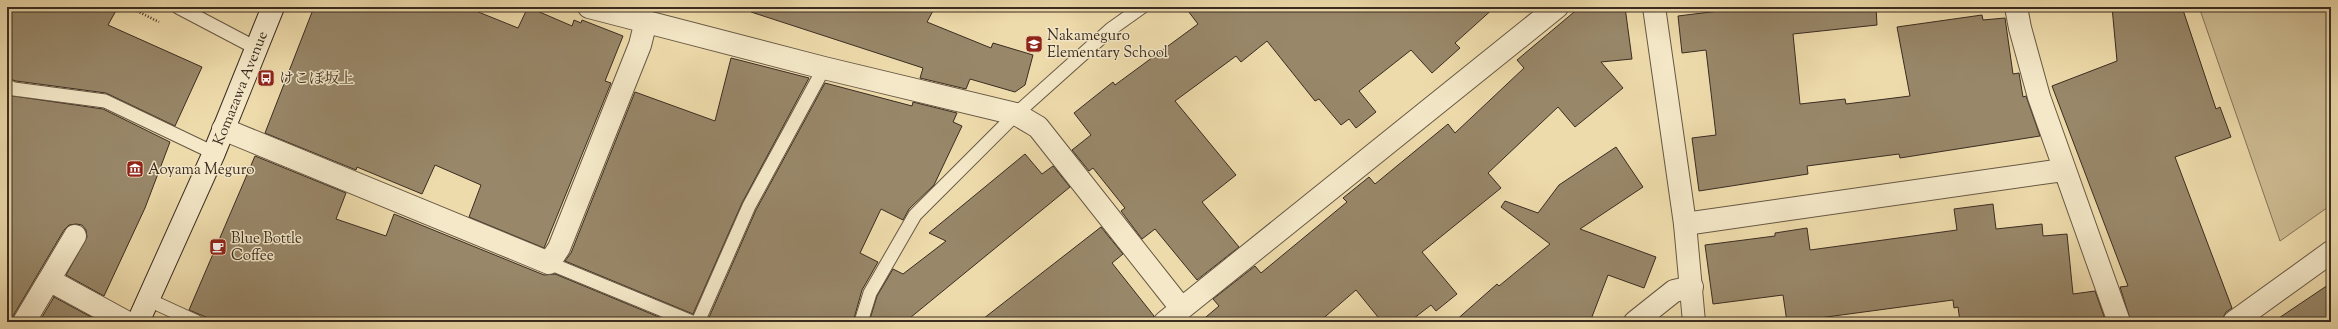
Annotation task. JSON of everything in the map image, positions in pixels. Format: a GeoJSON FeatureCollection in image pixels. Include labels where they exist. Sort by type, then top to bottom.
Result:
{"type":"FeatureCollection","features":[{"type":"Feature","properties":{"kind":"street","name":"Komazawa Avenue"},"geometry":{"type":"LineString","coordinates":[[138,322],[214,153],[273,7]]}},
{"type":"Feature","properties":{"kind":"street"},"geometry":{"type":"LineString","coordinates":[[589,7],[824,68],[1016,114],[1038,127],[1173,315],[1557,7]]}},
{"type":"Feature","properties":{"kind":"street"},"geometry":{"type":"LineString","coordinates":[[1654,7],[1685,224],[1692,287],[1694,322]]}},
{"type":"Feature","properties":{"kind":"street"},"geometry":{"type":"LineString","coordinates":[[2016,7],[2020,28],[2039,97],[2063,170],[2119,322]]}},
{"type":"Feature","properties":{"kind":"street"},"geometry":{"type":"LineString","coordinates":[[223,129],[549,263],[559,248],[640,45],[646,21]]}},
{"type":"Feature","properties":{"kind":"street"},"geometry":{"type":"LineString","coordinates":[[1685,224],[2063,170]]}},
{"type":"Feature","properties":{"kind":"street"},"geometry":{"type":"LineString","coordinates":[[24,322],[75,236]]}},
{"type":"Feature","properties":{"kind":"street"},"geometry":{"type":"LineString","coordinates":[[2234,322],[2331,254]]}},
{"type":"Feature","properties":{"kind":"street"},"geometry":{"type":"LineString","coordinates":[[49,280],[126,322]]}},
{"type":"Feature","properties":{"kind":"street"},"geometry":{"type":"LineString","coordinates":[[1635,322],[1674,290],[1692,287]]}},
{"type":"Feature","properties":{"kind":"lane"},"geometry":{"type":"LineString","coordinates":[[178,7],[256,48]]}},
{"type":"Feature","properties":{"kind":"lane"},"geometry":{"type":"LineString","coordinates":[[861,322],[870,293],[915,215],[1016,114],[1111,29],[1142,7]]}},
{"type":"Feature","properties":{"kind":"lane"},"geometry":{"type":"LineString","coordinates":[[698,322],[749,206],[824,68]]}},
{"type":"Feature","properties":{"kind":"lane"},"geometry":{"type":"LineString","coordinates":[[7,86],[14,89],[105,101],[214,153]]}},
{"type":"Feature","properties":{"kind":"lane"},"geometry":{"type":"LineString","coordinates":[[549,263],[692,322]]}},
{"type":"Feature","properties":{"kind":"lane"},"geometry":{"type":"LineString","coordinates":[[149,300],[197,322]]}},
{"type":"Feature","properties":{"kind":"shaded area"},"geometry":{"type":"Polygon","coordinates":[[[2199,7],[2331,7],[2331,205],[2280,241],[2199,7]]]}},
{"type":"Feature","properties":{"kind":"building"},"geometry":{"type":"Polygon","coordinates":[[[7,7],[118,7],[108,25],[202,67],[175,126],[106,93],[16,81],[7,78],[7,7]]]}},
{"type":"Feature","properties":{"kind":"building"},"geometry":{"type":"Polygon","coordinates":[[[314,7],[466,7],[518,28],[528,7],[572,26],[574,20],[581,23],[582,20],[623,36],[605,81],[611,83],[544,248],[469,217],[481,185],[435,165],[422,194],[357,167],[356,170],[265,133],[314,7]]]}},
{"type":"Feature","properties":{"kind":"building"},"geometry":{"type":"Polygon","coordinates":[[[752,7],[935,7],[927,22],[991,48],[993,43],[1033,55],[1025,85],[1015,92],[970,79],[966,89],[920,78],[923,68],[751,12],[752,7]]]}},
{"type":"Feature","properties":{"kind":"building"},"geometry":{"type":"Polygon","coordinates":[[[1185,7],[1495,7],[1455,43],[1460,48],[1432,73],[1411,50],[1359,91],[1376,112],[1356,128],[1349,119],[1341,125],[1319,99],[1315,101],[1267,41],[1241,62],[1236,56],[1175,101],[1236,175],[1202,202],[1239,247],[1197,280],[1155,229],[1142,239],[1121,211],[1125,208],[1093,168],[1089,171],[1072,150],[1091,135],[1074,113],[1113,82],[1115,85],[1198,24],[1185,7]]]}},
{"type":"Feature","properties":{"kind":"building"},"geometry":{"type":"Polygon","coordinates":[[[1580,7],[1625,7],[1632,59],[1601,62],[1623,88],[1575,127],[1558,107],[1488,173],[1501,188],[1422,252],[1457,294],[1436,311],[1431,305],[1409,322],[1382,322],[1356,290],[1319,322],[1200,322],[1219,306],[1213,299],[1255,266],[1261,273],[1347,202],[1343,198],[1369,177],[1375,184],[1448,124],[1455,133],[1524,68],[1517,60],[1580,7]]]}},
{"type":"Feature","properties":{"kind":"building"},"geometry":{"type":"Polygon","coordinates":[[[1751,7],[1876,7],[1877,25],[1793,34],[1800,104],[1845,99],[1846,104],[1910,96],[1897,27],[1982,15],[1983,20],[2005,18],[2013,74],[2019,73],[2023,97],[2026,96],[2040,136],[1900,158],[1899,154],[1807,166],[1808,174],[1699,191],[1692,138],[1716,135],[1706,50],[1682,53],[1678,16],[1751,7]]]}},
{"type":"Feature","properties":{"kind":"building"},"geometry":{"type":"Polygon","coordinates":[[[2112,7],[2182,7],[2216,109],[2220,107],[2231,137],[2175,157],[2232,308],[2226,312],[2222,320],[2216,322],[2131,322],[2120,287],[2128,286],[2052,86],[2117,61],[2112,7]]]}},
{"type":"Feature","properties":{"kind":"building"},"geometry":{"type":"Polygon","coordinates":[[[731,58],[809,78],[742,203],[693,314],[565,261],[571,253],[635,92],[715,121],[731,58]]]}},
{"type":"Feature","properties":{"kind":"building"},"geometry":{"type":"Polygon","coordinates":[[[825,83],[912,106],[913,102],[957,113],[953,122],[962,126],[934,185],[909,209],[903,220],[881,209],[860,253],[878,262],[862,290],[853,322],[707,322],[756,210],[825,83]]]}},
{"type":"Feature","properties":{"kind":"building"},"geometry":{"type":"Polygon","coordinates":[[[7,95],[103,109],[170,142],[145,208],[104,296],[66,275],[87,237],[86,230],[82,225],[69,225],[64,230],[13,316],[12,322],[7,322],[7,95]]]}},
{"type":"Feature","properties":{"kind":"building"},"geometry":{"type":"Polygon","coordinates":[[[1616,147],[1643,187],[1580,229],[1656,257],[1644,288],[1608,275],[1590,322],[1454,322],[1497,284],[1499,286],[1550,244],[1501,207],[1505,201],[1538,213],[1559,185],[1616,147]]]}},
{"type":"Feature","properties":{"kind":"building"},"geometry":{"type":"Polygon","coordinates":[[[1025,154],[1042,174],[1053,166],[1070,187],[905,322],[869,322],[877,296],[893,269],[903,274],[946,241],[929,233],[1025,154]]]}},
{"type":"Feature","properties":{"kind":"building"},"geometry":{"type":"Polygon","coordinates":[[[255,156],[346,193],[336,219],[386,236],[394,214],[544,275],[555,274],[671,322],[218,322],[189,310],[255,156]]]}},
{"type":"Feature","properties":{"kind":"building"},"geometry":{"type":"Polygon","coordinates":[[[1993,204],[1996,229],[2042,224],[2043,236],[2067,234],[2073,294],[2095,291],[2106,322],[1960,322],[1958,307],[1954,308],[1953,300],[1819,318],[1819,322],[1787,322],[1783,295],[1713,304],[1705,245],[1775,236],[1775,233],[1807,228],[1810,250],[1957,230],[1954,209],[1993,204]]]}},
{"type":"Feature","properties":{"kind":"building"},"geometry":{"type":"Polygon","coordinates":[[[1101,227],[1123,254],[1112,263],[1154,316],[1153,322],[979,322],[1101,227]]]}},
{"type":"Feature","properties":{"kind":"building"},"geometry":{"type":"Polygon","coordinates":[[[2331,283],[2331,322],[2273,322],[2331,283]]]}},
{"type":"Feature","properties":{"kind":"building"},"geometry":{"type":"Polygon","coordinates":[[[54,297],[93,318],[91,322],[39,322],[54,297]]]}},
{"type":"Feature","properties":{"kind":"place","name":"Nakameguro Elementary School"},"geometry":{"type":"Point","coordinates":[1034,44]}},
{"type":"Feature","properties":{"kind":"place","name":"けこぼ坂上"},"geometry":{"type":"Point","coordinates":[266,78]}},
{"type":"Feature","properties":{"kind":"place","name":"Aoyama Meguro"},"geometry":{"type":"Point","coordinates":[135,169]}},
{"type":"Feature","properties":{"kind":"place","name":"Blue Bottle Coffee"},"geometry":{"type":"Point","coordinates":[218,247]}}]}
